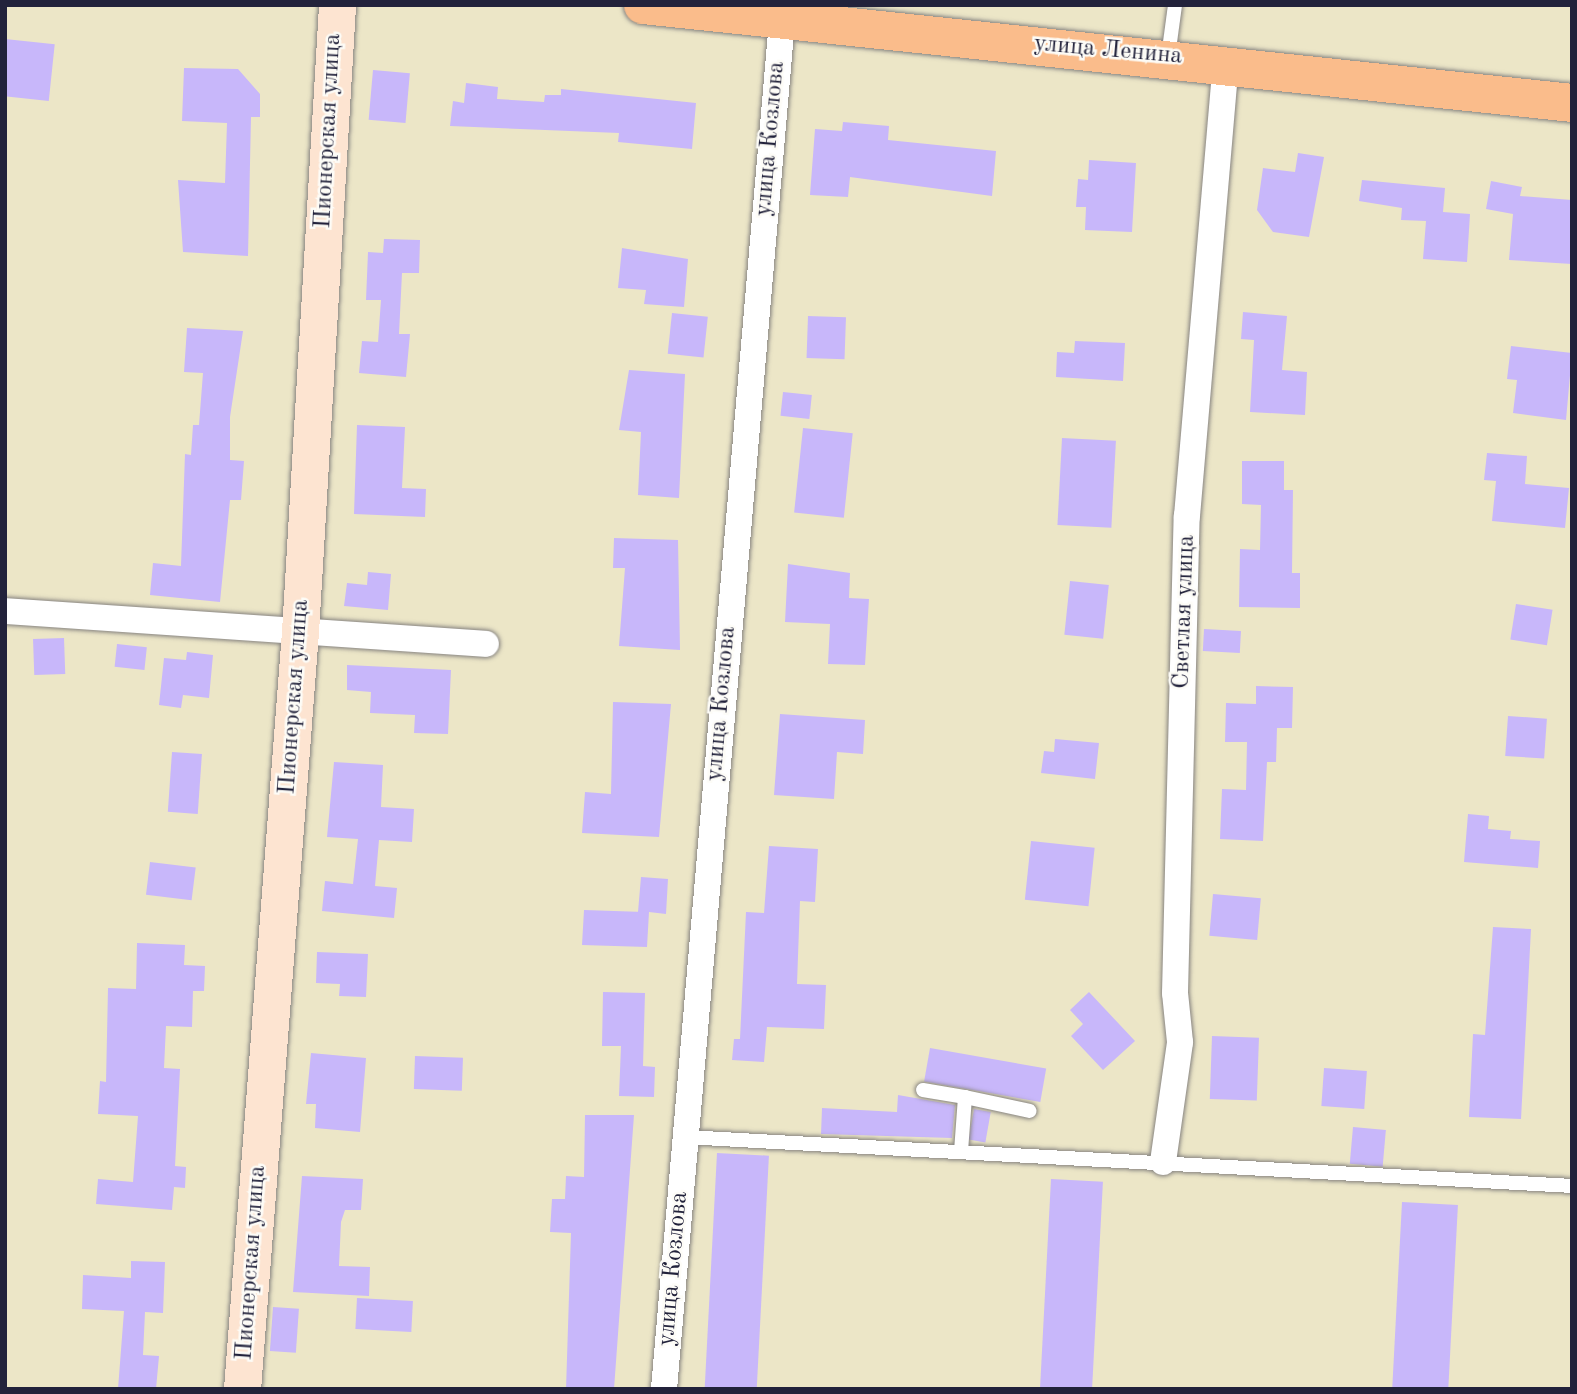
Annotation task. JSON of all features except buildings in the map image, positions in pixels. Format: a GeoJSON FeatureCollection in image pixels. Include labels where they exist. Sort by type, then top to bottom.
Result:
{"type":"FeatureCollection","features":[{"type":"Feature","properties":{"kind":"main road","name":"улица Ленина"},"geometry":{"type":"LineString","coordinates":[[643,5],[1226,63],[1572,103]]}},
{"type":"Feature","properties":{"kind":"street","name":"Пионерская улица"},"geometry":{"type":"LineString","coordinates":[[242,1389],[300,632],[337,5]]}},
{"type":"Feature","properties":{"kind":"street","name":"улица Козлова"},"geometry":{"type":"LineString","coordinates":[[664,1389],[782,20]]}},
{"type":"Feature","properties":{"kind":"street","name":"Светлая улица"},"geometry":{"type":"LineString","coordinates":[[1163,1162],[1180,1042],[1175,993],[1187,516],[1226,63]]}},
{"type":"Feature","properties":{"kind":"street"},"geometry":{"type":"LineString","coordinates":[[5,611],[486,644]]}},
{"type":"Feature","properties":{"kind":"lane"},"geometry":{"type":"LineString","coordinates":[[1168,57],[1175,5]]}},
{"type":"Feature","properties":{"kind":"lane"},"geometry":{"type":"LineString","coordinates":[[923,1090],[1030,1111]]}},
{"type":"Feature","properties":{"kind":"lane"},"geometry":{"type":"LineString","coordinates":[[961,1152],[965,1097]]}},
{"type":"Feature","properties":{"kind":"lane"},"geometry":{"type":"LineString","coordinates":[[685,1137],[1572,1186]]}}]}
